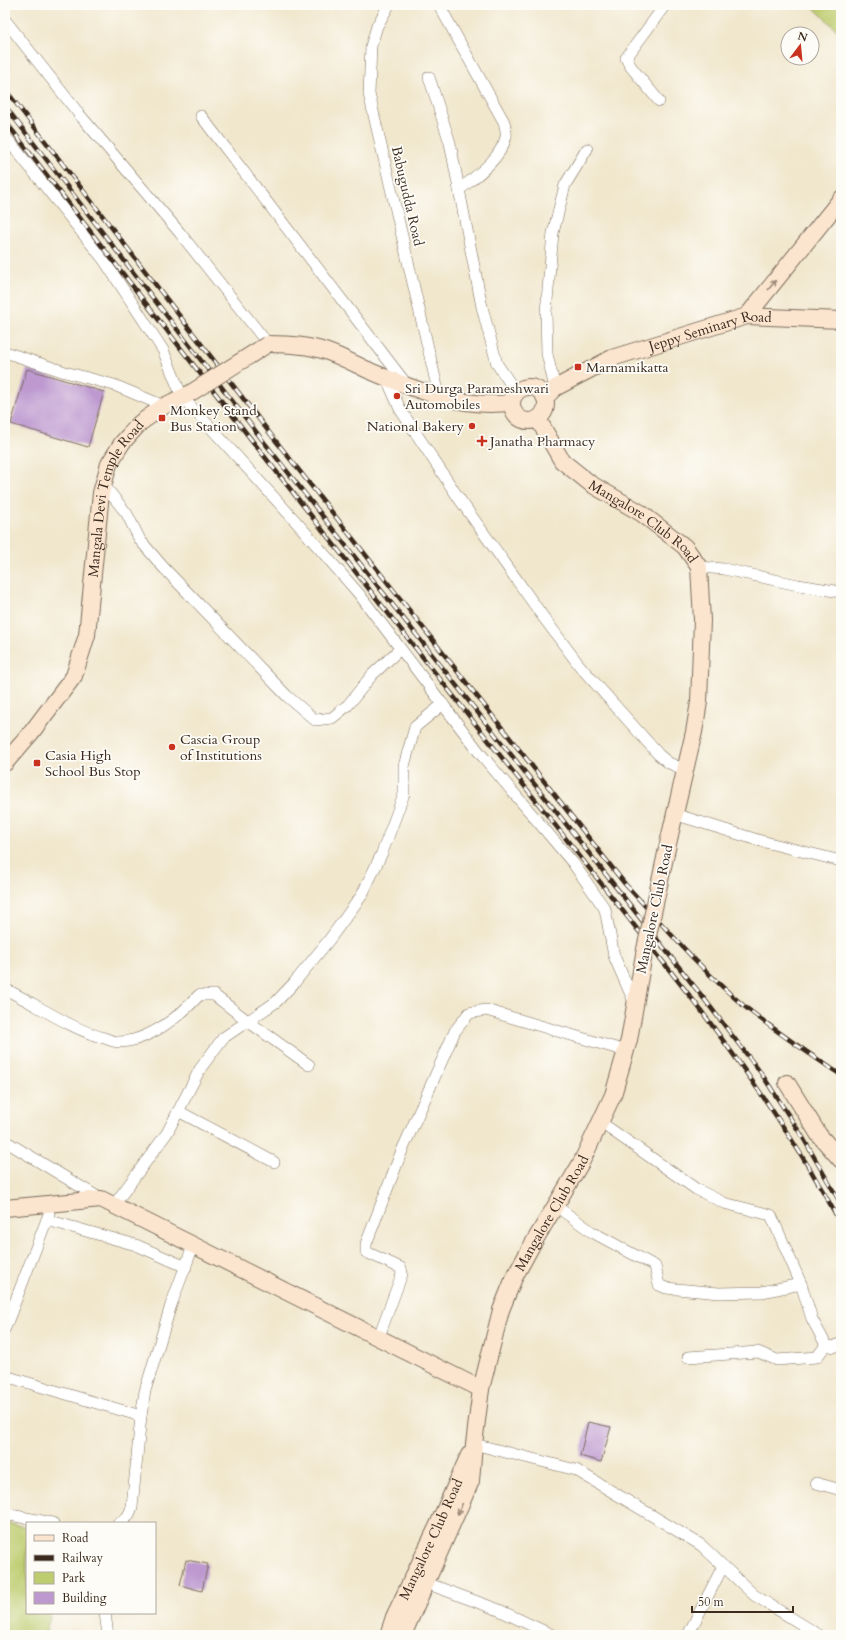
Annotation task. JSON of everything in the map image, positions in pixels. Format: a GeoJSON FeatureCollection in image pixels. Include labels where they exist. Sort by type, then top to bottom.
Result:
{"type":"FeatureCollection","features":[{"type":"Feature","properties":{"kind":"street","name":"Babugudda Road"},"geometry":{"type":"LineString","coordinates":[[389,5],[377,26],[371,46],[369,94],[439,395]]}},
{"type":"Feature","properties":{"kind":"street"},"geometry":{"type":"LineString","coordinates":[[439,5],[504,122],[506,136],[499,153],[487,167],[459,190]]}},
{"type":"Feature","properties":{"kind":"street"},"geometry":{"type":"LineString","coordinates":[[659,101],[631,67],[626,58],[665,5]]}},
{"type":"Feature","properties":{"kind":"street"},"geometry":{"type":"LineString","coordinates":[[5,20],[79,114],[180,233],[268,344],[287,344],[325,351],[408,385],[439,395],[480,405],[499,405],[514,397],[521,388],[528,386],[535,387],[542,393],[550,393]]}},
{"type":"Feature","properties":{"kind":"street"},"geometry":{"type":"LineString","coordinates":[[429,77],[450,143],[482,306],[496,364],[514,397],[512,408],[518,417],[524,420],[530,421],[538,419],[545,410],[550,393],[546,312],[553,233],[565,185],[587,149]]}},
{"type":"Feature","properties":{"kind":"street"},"geometry":{"type":"LineString","coordinates":[[201,116],[408,385]]}},
{"type":"Feature","properties":{"kind":"street"},"geometry":{"type":"LineString","coordinates":[[5,136],[104,260],[163,350],[185,396],[359,594],[479,752],[573,863],[605,909],[614,956],[635,1004]]}},
{"type":"Feature","properties":{"kind":"street"},"geometry":{"type":"LineString","coordinates":[[747,316],[841,199]]}},
{"type":"Feature","properties":{"kind":"street","name":"Jeppy Seminary Road"},"geometry":{"type":"LineString","coordinates":[[550,393],[612,358],[747,316],[841,320]]}},
{"type":"Feature","properties":{"kind":"street","name":"Mangala Devi Temple Road"},"geometry":{"type":"LineString","coordinates":[[5,763],[31,733],[74,676],[87,635],[93,587],[94,552],[101,493],[109,464],[122,443],[140,423],[164,406],[185,396],[268,344]]}},
{"type":"Feature","properties":{"kind":"street"},"geometry":{"type":"LineString","coordinates":[[5,352],[65,372],[114,385],[164,406]]}},
{"type":"Feature","properties":{"kind":"street"},"geometry":{"type":"LineString","coordinates":[[386,377],[400,409],[458,498],[559,640],[579,665],[659,755],[669,763],[685,770]]}},
{"type":"Feature","properties":{"kind":"street","name":"Mangalore Club Road"},"geometry":{"type":"LineString","coordinates":[[403,1635],[450,1532],[471,1481],[481,1389],[501,1310],[514,1278],[581,1163],[613,1095],[629,1040],[644,954],[674,814],[694,732],[699,702],[702,620],[699,567],[684,547],[641,513],[591,484],[562,461],[538,419]]}},
{"type":"Feature","properties":{"kind":"street"},"geometry":{"type":"LineString","coordinates":[[103,484],[127,514],[140,540],[163,567],[287,696],[315,720],[332,718],[348,705],[372,675],[400,649]]}},
{"type":"Feature","properties":{"kind":"street"},"geometry":{"type":"LineString","coordinates":[[699,567],[724,569],[798,585],[841,592]]}},
{"type":"Feature","properties":{"kind":"street"},"geometry":{"type":"LineString","coordinates":[[5,1208],[51,1204],[108,1202],[167,1133],[200,1069],[223,1038],[276,1002],[330,940],[362,895],[382,853],[404,794],[404,766],[415,727],[443,704]]}},
{"type":"Feature","properties":{"kind":"street"},"geometry":{"type":"LineString","coordinates":[[674,814],[761,841],[841,861]]}},
{"type":"Feature","properties":{"kind":"street"},"geometry":{"type":"LineString","coordinates":[[5,989],[91,1034],[118,1042],[136,1040],[161,1027],[186,1010],[199,995],[214,995],[248,1022],[309,1065]]}},
{"type":"Feature","properties":{"kind":"street"},"geometry":{"type":"LineString","coordinates":[[378,1339],[402,1274],[401,1268],[395,1264],[366,1252],[366,1244],[401,1153],[455,1031],[469,1012],[486,1010],[626,1051]]}},
{"type":"Feature","properties":{"kind":"street"},"geometry":{"type":"LineString","coordinates":[[787,1083],[819,1135],[841,1160]]}},
{"type":"Feature","properties":{"kind":"street"},"geometry":{"type":"LineString","coordinates":[[178,1112],[274,1162]]}},
{"type":"Feature","properties":{"kind":"street"},"geometry":{"type":"LineString","coordinates":[[600,1122],[696,1188],[724,1203],[771,1215],[801,1284],[812,1319],[826,1345]]}},
{"type":"Feature","properties":{"kind":"street"},"geometry":{"type":"LineString","coordinates":[[5,1141],[108,1202],[378,1339],[481,1389]]}},
{"type":"Feature","properties":{"kind":"street"},"geometry":{"type":"LineString","coordinates":[[5,1328],[47,1220],[51,1204]]}},
{"type":"Feature","properties":{"kind":"street"},"geometry":{"type":"LineString","coordinates":[[556,1206],[592,1232],[655,1266],[658,1285],[666,1288],[719,1293],[762,1292],[801,1284]]}},
{"type":"Feature","properties":{"kind":"street"},"geometry":{"type":"LineString","coordinates":[[47,1220],[136,1245],[186,1267]]}},
{"type":"Feature","properties":{"kind":"street"},"geometry":{"type":"LineString","coordinates":[[120,1522],[129,1516],[132,1507],[145,1391],[171,1305],[193,1246]]}},
{"type":"Feature","properties":{"kind":"street"},"geometry":{"type":"LineString","coordinates":[[826,1345],[834,1346],[841,1343]]}},
{"type":"Feature","properties":{"kind":"street"},"geometry":{"type":"LineString","coordinates":[[688,1357],[758,1352],[777,1360],[817,1357],[826,1345]]}},
{"type":"Feature","properties":{"kind":"street"},"geometry":{"type":"LineString","coordinates":[[5,1376],[141,1416]]}},
{"type":"Feature","properties":{"kind":"street"},"geometry":{"type":"LineString","coordinates":[[474,1444],[576,1470],[701,1545],[754,1595],[819,1635]]}},
{"type":"Feature","properties":{"kind":"street","name":"Mangalore Club Road"},"geometry":{"type":"LineString","coordinates":[[388,1635],[394,1617],[438,1527],[474,1444]]}},
{"type":"Feature","properties":{"kind":"street"},"geometry":{"type":"LineString","coordinates":[[816,1483],[841,1490]]}},
{"type":"Feature","properties":{"kind":"street"},"geometry":{"type":"LineString","coordinates":[[5,1514],[48,1522]]}},
{"type":"Feature","properties":{"kind":"street"},"geometry":{"type":"LineString","coordinates":[[688,1635],[723,1566]]}},
{"type":"Feature","properties":{"kind":"street"},"geometry":{"type":"LineString","coordinates":[[426,1583],[499,1610],[552,1635]]}},
{"type":"Feature","properties":{"kind":"street"},"geometry":{"type":"LineString","coordinates":[[105,1614],[108,1635]]}},
{"type":"Feature","properties":{"kind":"green space"},"geometry":{"type":"Polygon","coordinates":[[[811,5],[841,5],[841,34],[811,5]]]}},
{"type":"Feature","properties":{"kind":"green space"},"geometry":{"type":"Polygon","coordinates":[[[5,1523],[26,1527],[26,1614],[51,1614],[45,1635],[5,1635],[5,1523]]]}},
{"type":"Feature","properties":{"kind":"building"},"geometry":{"type":"Polygon","coordinates":[[[27,369],[104,392],[88,447],[11,424],[27,369]]]}},
{"type":"Feature","properties":{"kind":"building"},"geometry":{"type":"Polygon","coordinates":[[[588,1422],[611,1427],[601,1462],[580,1456],[588,1422]]]}},
{"type":"Feature","properties":{"kind":"building"},"geometry":{"type":"Polygon","coordinates":[[[186,1560],[208,1564],[202,1591],[180,1585],[186,1560]]]}},
{"type":"Feature","properties":{"kind":"railway"},"geometry":{"type":"LineString","coordinates":[[5,89],[272,436],[625,884],[683,947],[728,992],[768,1024],[841,1075]]}},
{"type":"Feature","properties":{"kind":"railway"},"geometry":{"type":"LineString","coordinates":[[5,106],[264,442],[761,1073],[802,1136],[841,1204]]}},
{"type":"Feature","properties":{"kind":"railway"},"geometry":{"type":"LineString","coordinates":[[5,121],[257,447],[697,1005],[736,1058],[791,1139],[809,1167],[841,1224]]}},
{"type":"Feature","properties":{"kind":"place","name":"Marnamikatta"},"geometry":{"type":"Point","coordinates":[578,367]}},
{"type":"Feature","properties":{"kind":"place","name":"Sri Durga Parameshwari Automobiles"},"geometry":{"type":"Point","coordinates":[397,396]}},
{"type":"Feature","properties":{"kind":"place","name":"Monkey Stand Bus Station"},"geometry":{"type":"Point","coordinates":[162,418]}},
{"type":"Feature","properties":{"kind":"place","name":"National Bakery"},"geometry":{"type":"Point","coordinates":[472,426]}},
{"type":"Feature","properties":{"kind":"place","name":"Janatha Pharmacy"},"geometry":{"type":"Point","coordinates":[482,441]}},
{"type":"Feature","properties":{"kind":"place","name":"Cascia Group of Institutions"},"geometry":{"type":"Point","coordinates":[172,747]}},
{"type":"Feature","properties":{"kind":"place","name":"Casia High School Bus Stop"},"geometry":{"type":"Point","coordinates":[37,763]}}]}
